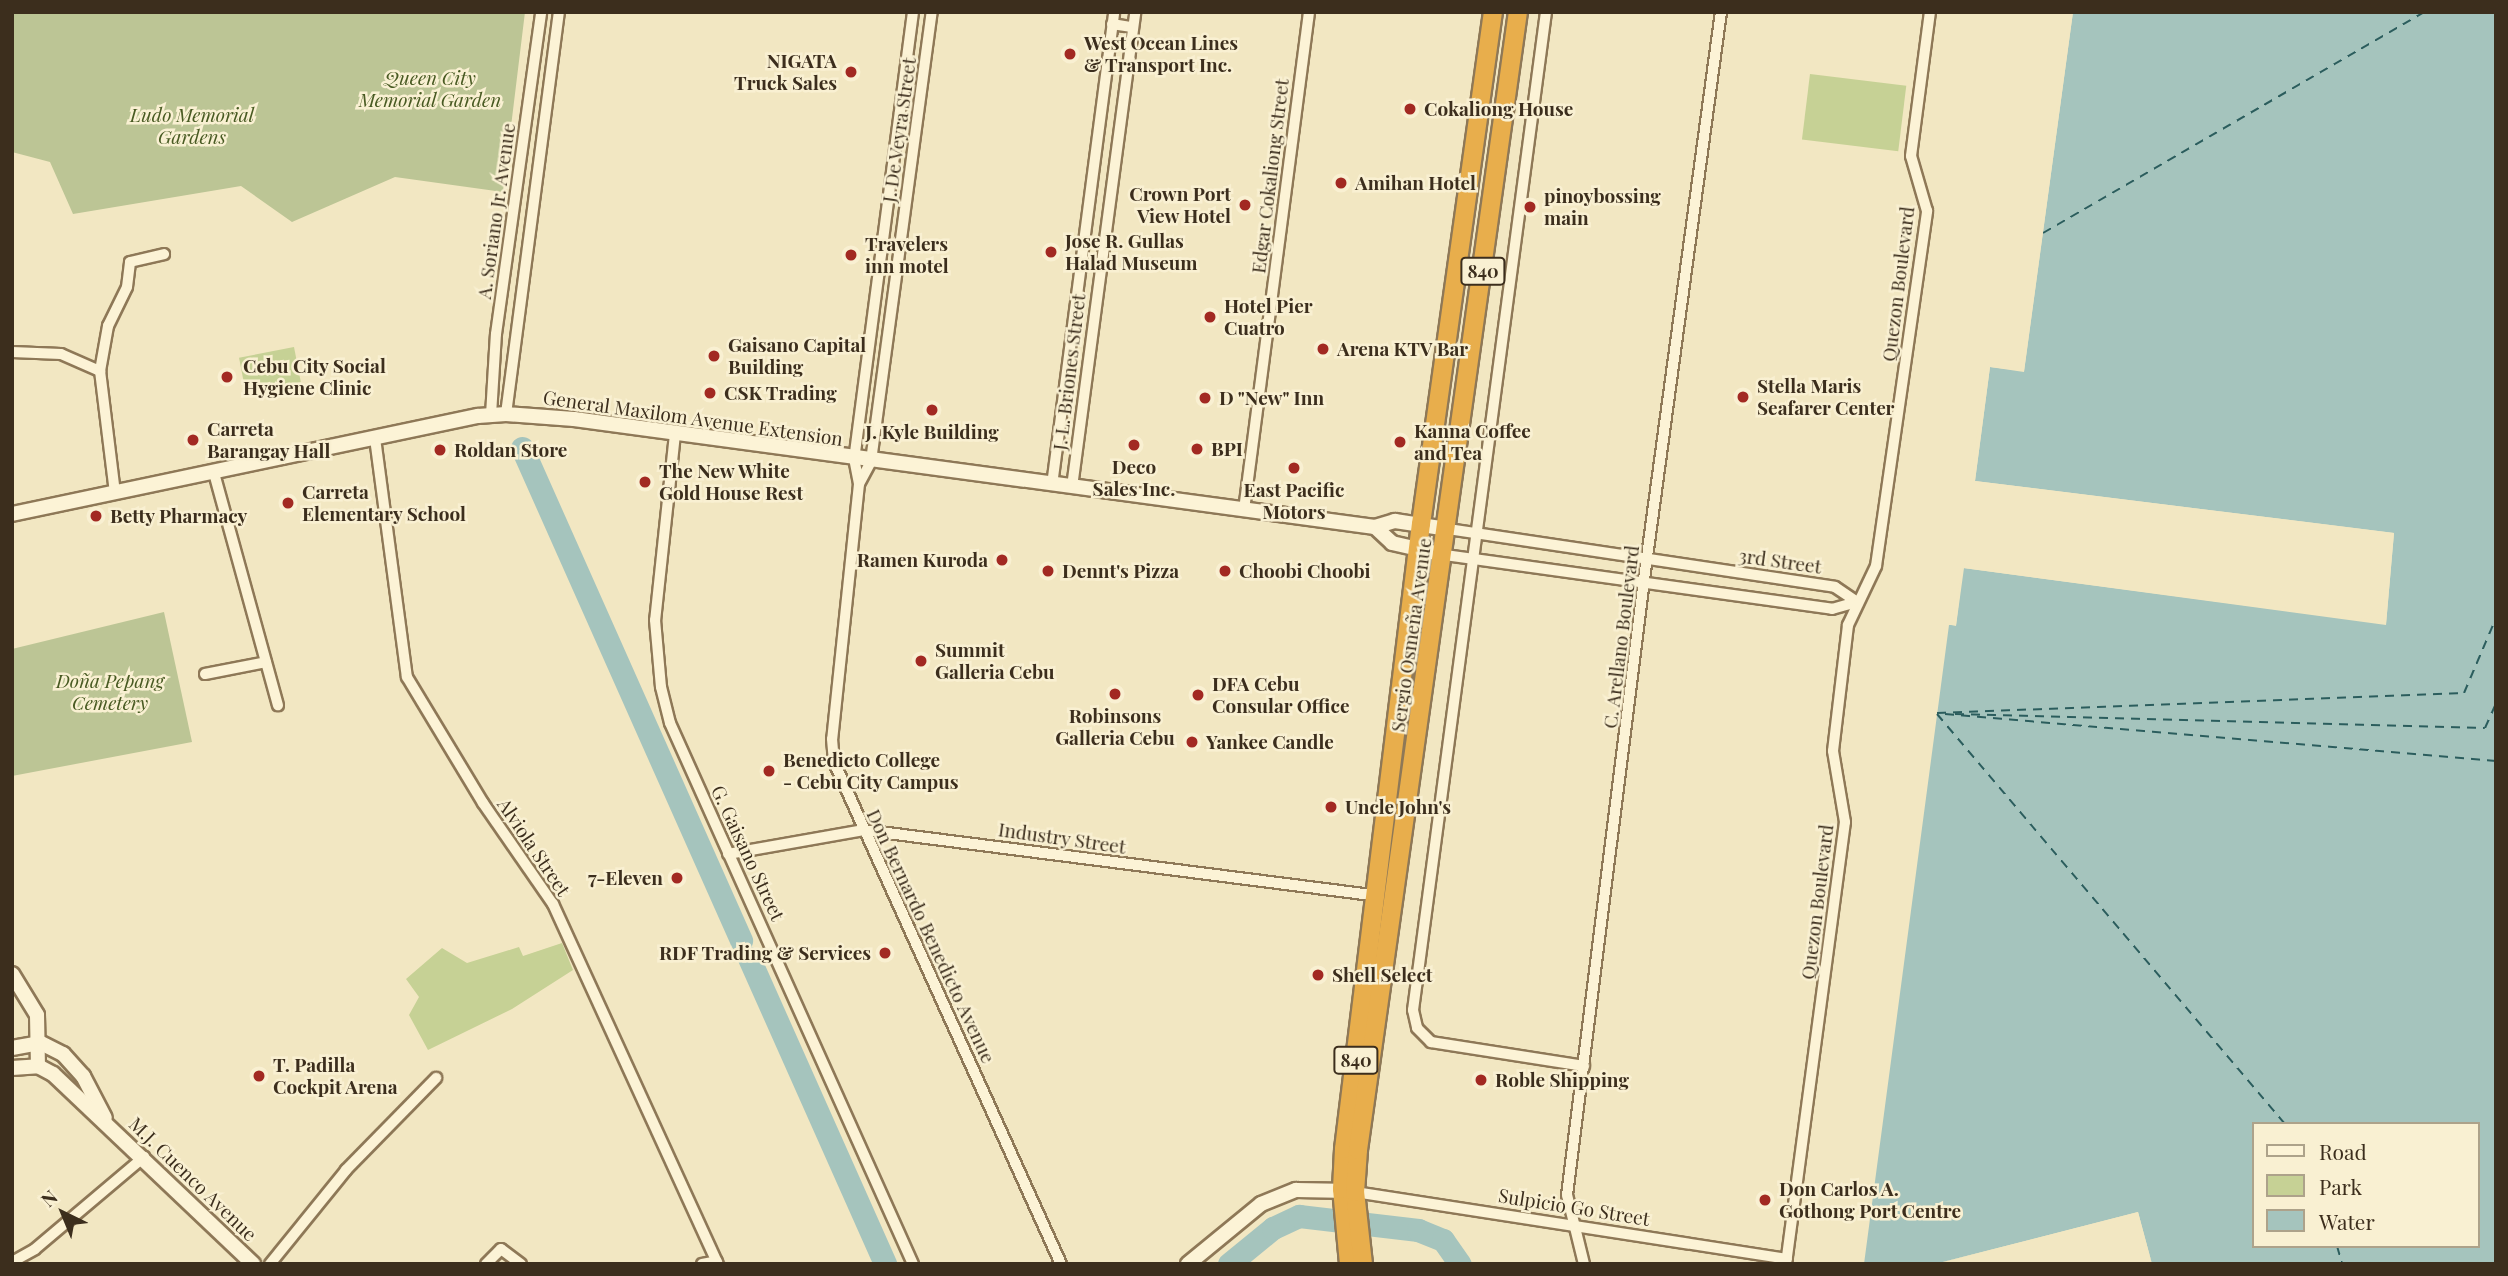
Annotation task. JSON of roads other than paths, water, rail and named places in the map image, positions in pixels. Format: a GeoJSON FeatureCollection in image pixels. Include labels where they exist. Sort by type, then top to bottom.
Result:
{"type":"FeatureCollection","features":[{"type":"Feature","properties":{"kind":"highway","name":"Sergio Osmeña Avenue"},"geometry":{"type":"LineString","coordinates":[[1349,1264],[1349,1201],[1384,896],[1418,550],[1493,12]]}},
{"type":"Feature","properties":{"kind":"highway","name":"Sergio Osmeña Avenue"},"geometry":{"type":"LineString","coordinates":[[1384,896],[1445,555],[1518,12]]}},
{"type":"Feature","properties":{"kind":"highway","name":"Sergio Osmeña Avenue"},"geometry":{"type":"LineString","coordinates":[[1351,1232],[1363,1264]]}},
{"type":"Feature","properties":{"kind":"main road","name":"General Maxilom Avenue Extension"},"geometry":{"type":"LineString","coordinates":[[12,514],[375,438],[506,414],[1375,527],[1395,522],[1448,529]]}},
{"type":"Feature","properties":{"kind":"main road","name":"General Maxilom Avenue Extension"},"geometry":{"type":"LineString","coordinates":[[1375,527],[1392,543],[1445,555]]}},
{"type":"Feature","properties":{"kind":"main road"},"geometry":{"type":"LineString","coordinates":[[12,974],[37,1015],[41,1043],[38,1066],[12,1068]]}},
{"type":"Feature","properties":{"kind":"main road"},"geometry":{"type":"LineString","coordinates":[[12,1048],[41,1043]]}},
{"type":"Feature","properties":{"kind":"main road","name":"M.J. Cuenco Avenue"},"geometry":{"type":"LineString","coordinates":[[41,1043],[63,1054],[83,1076],[106,1121]]}},
{"type":"Feature","properties":{"kind":"main road","name":"M.J. Cuenco Avenue"},"geometry":{"type":"LineString","coordinates":[[38,1066],[106,1121],[253,1264]]}},
{"type":"Feature","properties":{"kind":"main road"},"geometry":{"type":"LineString","coordinates":[[1188,1264],[1261,1205],[1296,1190],[1349,1201]]}},
{"type":"Feature","properties":{"kind":"street","name":"A. Soriano Jr. Avenue"},"geometry":{"type":"LineString","coordinates":[[491,415],[496,334],[541,12]]}},
{"type":"Feature","properties":{"kind":"street","name":"A. Soriano Jr. Avenue"},"geometry":{"type":"LineString","coordinates":[[506,414],[559,12]]}},
{"type":"Feature","properties":{"kind":"street","name":"J. De Veyra Street"},"geometry":{"type":"LineString","coordinates":[[855,458],[912,12]]}},
{"type":"Feature","properties":{"kind":"street","name":"J. De Veyra Street"},"geometry":{"type":"LineString","coordinates":[[872,461],[932,12]]}},
{"type":"Feature","properties":{"kind":"street","name":"J. L. Briones Street"},"geometry":{"type":"LineString","coordinates":[[1052,485],[1114,12]]}},
{"type":"Feature","properties":{"kind":"street","name":"J. L. Briones Street"},"geometry":{"type":"LineString","coordinates":[[1072,487],[1135,12]]}},
{"type":"Feature","properties":{"kind":"street","name":"Edgar Cokaliong Street"},"geometry":{"type":"LineString","coordinates":[[1244,510],[1308,12]]}},
{"type":"Feature","properties":{"kind":"street"},"geometry":{"type":"LineString","coordinates":[[1546,12],[1475,559],[1433,837],[1414,1021],[1431,1042],[1584,1066]]}},
{"type":"Feature","properties":{"kind":"street","name":"C. Arellano Boulevard"},"geometry":{"type":"LineString","coordinates":[[1584,1264],[1571,1224],[1567,1195],[1644,579],[1721,12]]}},
{"type":"Feature","properties":{"kind":"street","name":"Quezon Boulevard"},"geometry":{"type":"LineString","coordinates":[[1786,1261],[1845,822],[1833,739],[1848,625],[1876,566],[1927,211],[1911,156],[1930,12]]}},
{"type":"Feature","properties":{"kind":"street"},"geometry":{"type":"LineString","coordinates":[[1112,24],[1132,27]]}},
{"type":"Feature","properties":{"kind":"street"},"geometry":{"type":"LineString","coordinates":[[899,124],[917,127]]}},
{"type":"Feature","properties":{"kind":"street"},"geometry":{"type":"LineString","coordinates":[[1088,203],[1108,206]]}},
{"type":"Feature","properties":{"kind":"street"},"geometry":{"type":"LineString","coordinates":[[115,493],[100,371],[110,318],[127,287],[130,262],[164,254]]}},
{"type":"Feature","properties":{"kind":"street"},"geometry":{"type":"LineString","coordinates":[[12,352],[61,354],[100,371]]}},
{"type":"Feature","properties":{"kind":"street","name":"G. Gaisano Street"},"geometry":{"type":"LineString","coordinates":[[675,434],[655,620],[661,687],[685,762],[810,1025],[913,1264]]}},
{"type":"Feature","properties":{"kind":"street","name":"Alviola Street"},"geometry":{"type":"LineString","coordinates":[[375,438],[407,677],[484,803],[553,904],[717,1262]]}},
{"type":"Feature","properties":{"kind":"street","name":"Don Bernardo Benedicto Avenue"},"geometry":{"type":"LineString","coordinates":[[855,458],[859,484],[832,739],[837,770],[1061,1264]]}},
{"type":"Feature","properties":{"kind":"street","name":"Don Bernardo Benedicto Avenue"},"geometry":{"type":"LineString","coordinates":[[859,484],[872,461]]}},
{"type":"Feature","properties":{"kind":"street"},"geometry":{"type":"LineString","coordinates":[[214,473],[278,705]]}},
{"type":"Feature","properties":{"kind":"street","name":"3rd Street"},"geometry":{"type":"LineString","coordinates":[[1448,529],[1835,587],[1857,602]]}},
{"type":"Feature","properties":{"kind":"street","name":"3rd Street"},"geometry":{"type":"LineString","coordinates":[[1445,555],[1644,579],[1832,609],[1857,602]]}},
{"type":"Feature","properties":{"kind":"street"},"geometry":{"type":"LineString","coordinates":[[205,674],[266,662]]}},
{"type":"Feature","properties":{"kind":"street","name":"Industry Street"},"geometry":{"type":"LineString","coordinates":[[728,854],[864,830],[1384,896]]}},
{"type":"Feature","properties":{"kind":"street"},"geometry":{"type":"LineString","coordinates":[[270,1264],[346,1170],[436,1078]]}},
{"type":"Feature","properties":{"kind":"street"},"geometry":{"type":"LineString","coordinates":[[12,1262],[36,1250],[144,1157]]}},
{"type":"Feature","properties":{"kind":"street","name":"Sulpicio Go Street"},"geometry":{"type":"LineString","coordinates":[[1349,1201],[1571,1224],[1786,1261]]}},
{"type":"Feature","properties":{"kind":"street"},"geometry":{"type":"LineString","coordinates":[[485,1264],[501,1249],[521,1264]]}},
{"type":"Feature","properties":{"kind":"street"},"geometry":{"type":"LineString","coordinates":[[702,1264],[717,1262]]}},
{"type":"Feature","properties":{"kind":"water"},"geometry":{"type":"Polygon","coordinates":[[[2073,12],[2496,12],[2496,1264],[2152,1264],[2138,1212],[1935,1264],[1864,1264],[1949,625],[1956,625],[1963,568],[2386,624],[2394,533],[1975,481],[1990,367],[2024,371],[2073,12]]]}},
{"type":"Feature","properties":{"kind":"waterway"},"geometry":{"type":"LineString","coordinates":[[522,448],[741,940]]}},
{"type":"Feature","properties":{"kind":"waterway"},"geometry":{"type":"LineString","coordinates":[[749,958],[885,1264]]}},
{"type":"Feature","properties":{"kind":"waterway"},"geometry":{"type":"LineString","coordinates":[[1229,1264],[1273,1228],[1299,1216],[1418,1230],[1443,1240],[1460,1264]]}},
{"type":"Feature","properties":{"kind":"place","name":"West Ocean Lines & Transport Inc."},"geometry":{"type":"Point","coordinates":[1070,54]}},
{"type":"Feature","properties":{"kind":"place","name":"NIGATA Truck Sales"},"geometry":{"type":"Point","coordinates":[851,72]}},
{"type":"Feature","properties":{"kind":"place","name":"Cokaliong House"},"geometry":{"type":"Point","coordinates":[1410,109]}},
{"type":"Feature","properties":{"kind":"place","name":"Amihan Hotel"},"geometry":{"type":"Point","coordinates":[1341,183]}},
{"type":"Feature","properties":{"kind":"place","name":"Crown Port View Hotel"},"geometry":{"type":"Point","coordinates":[1245,205]}},
{"type":"Feature","properties":{"kind":"place","name":"pinoybossing main"},"geometry":{"type":"Point","coordinates":[1530,207]}},
{"type":"Feature","properties":{"kind":"place","name":"Jose R. Gullas Halad Museum"},"geometry":{"type":"Point","coordinates":[1051,252]}},
{"type":"Feature","properties":{"kind":"place","name":"Travelers inn motel"},"geometry":{"type":"Point","coordinates":[851,255]}},
{"type":"Feature","properties":{"kind":"place","name":"Hotel Pier Cuatro"},"geometry":{"type":"Point","coordinates":[1210,317]}},
{"type":"Feature","properties":{"kind":"place","name":"Arena KTV Bar"},"geometry":{"type":"Point","coordinates":[1323,349]}},
{"type":"Feature","properties":{"kind":"place","name":"Gaisano Capital Building"},"geometry":{"type":"Point","coordinates":[714,356]}},
{"type":"Feature","properties":{"kind":"place","name":"Cebu City Social Hygiene Clinic"},"geometry":{"type":"Point","coordinates":[227,377]}},
{"type":"Feature","properties":{"kind":"place","name":"CSK Trading"},"geometry":{"type":"Point","coordinates":[710,393]}},
{"type":"Feature","properties":{"kind":"place","name":"Stella Maris Seafarer Center"},"geometry":{"type":"Point","coordinates":[1743,397]}},
{"type":"Feature","properties":{"kind":"place","name":"D \"New\" Inn"},"geometry":{"type":"Point","coordinates":[1205,398]}},
{"type":"Feature","properties":{"kind":"place","name":"J. Kyle Building"},"geometry":{"type":"Point","coordinates":[932,410]}},
{"type":"Feature","properties":{"kind":"place","name":"Carreta Barangay Hall"},"geometry":{"type":"Point","coordinates":[193,440]}},
{"type":"Feature","properties":{"kind":"place","name":"Kanna Coffee and Tea"},"geometry":{"type":"Point","coordinates":[1400,442]}},
{"type":"Feature","properties":{"kind":"place","name":"Deco Sales Inc."},"geometry":{"type":"Point","coordinates":[1134,445]}},
{"type":"Feature","properties":{"kind":"place","name":"BPI"},"geometry":{"type":"Point","coordinates":[1197,449]}},
{"type":"Feature","properties":{"kind":"place","name":"Roldan Store"},"geometry":{"type":"Point","coordinates":[440,450]}},
{"type":"Feature","properties":{"kind":"place","name":"East Pacific Motors"},"geometry":{"type":"Point","coordinates":[1294,468]}},
{"type":"Feature","properties":{"kind":"place","name":"The New White Gold House Rest"},"geometry":{"type":"Point","coordinates":[645,482]}},
{"type":"Feature","properties":{"kind":"place","name":"Carreta Elementary School"},"geometry":{"type":"Point","coordinates":[288,503]}},
{"type":"Feature","properties":{"kind":"place","name":"Betty Pharmacy"},"geometry":{"type":"Point","coordinates":[96,516]}},
{"type":"Feature","properties":{"kind":"place","name":"Ramen Kuroda"},"geometry":{"type":"Point","coordinates":[1002,560]}},
{"type":"Feature","properties":{"kind":"place","name":"Dennt's Pizza"},"geometry":{"type":"Point","coordinates":[1048,571]}},
{"type":"Feature","properties":{"kind":"place","name":"Choobi Choobi"},"geometry":{"type":"Point","coordinates":[1225,571]}},
{"type":"Feature","properties":{"kind":"place","name":"Summit Galleria Cebu"},"geometry":{"type":"Point","coordinates":[921,661]}},
{"type":"Feature","properties":{"kind":"place","name":"Robinsons Galleria Cebu"},"geometry":{"type":"Point","coordinates":[1115,694]}},
{"type":"Feature","properties":{"kind":"place","name":"DFA Cebu Consular Office"},"geometry":{"type":"Point","coordinates":[1198,695]}},
{"type":"Feature","properties":{"kind":"place","name":"Yankee Candle"},"geometry":{"type":"Point","coordinates":[1192,742]}},
{"type":"Feature","properties":{"kind":"place","name":"Benedicto College - Cebu City Campus"},"geometry":{"type":"Point","coordinates":[769,771]}},
{"type":"Feature","properties":{"kind":"place","name":"Uncle John's"},"geometry":{"type":"Point","coordinates":[1331,807]}},
{"type":"Feature","properties":{"kind":"place","name":"7-Eleven"},"geometry":{"type":"Point","coordinates":[677,878]}},
{"type":"Feature","properties":{"kind":"place","name":"RDF Trading & Services"},"geometry":{"type":"Point","coordinates":[885,953]}},
{"type":"Feature","properties":{"kind":"place","name":"Shell Select"},"geometry":{"type":"Point","coordinates":[1318,975]}},
{"type":"Feature","properties":{"kind":"place","name":"T. Padilla Cockpit Arena"},"geometry":{"type":"Point","coordinates":[259,1076]}},
{"type":"Feature","properties":{"kind":"place","name":"Roble Shipping"},"geometry":{"type":"Point","coordinates":[1481,1080]}},
{"type":"Feature","properties":{"kind":"place","name":"Don Carlos A. Gothong Port Centre"},"geometry":{"type":"Point","coordinates":[1765,1200]}},
{"type":"Feature","properties":{"kind":"park label","name":"Queen City Memorial Garden"},"geometry":{"type":"Point","coordinates":[430,89]}},
{"type":"Feature","properties":{"kind":"park label","name":"Ludo Memorial Gardens"},"geometry":{"type":"Point","coordinates":[192,126]}},
{"type":"Feature","properties":{"kind":"park label","name":"Doña Pepang Cemetery"},"geometry":{"type":"Point","coordinates":[110,692]}}]}
